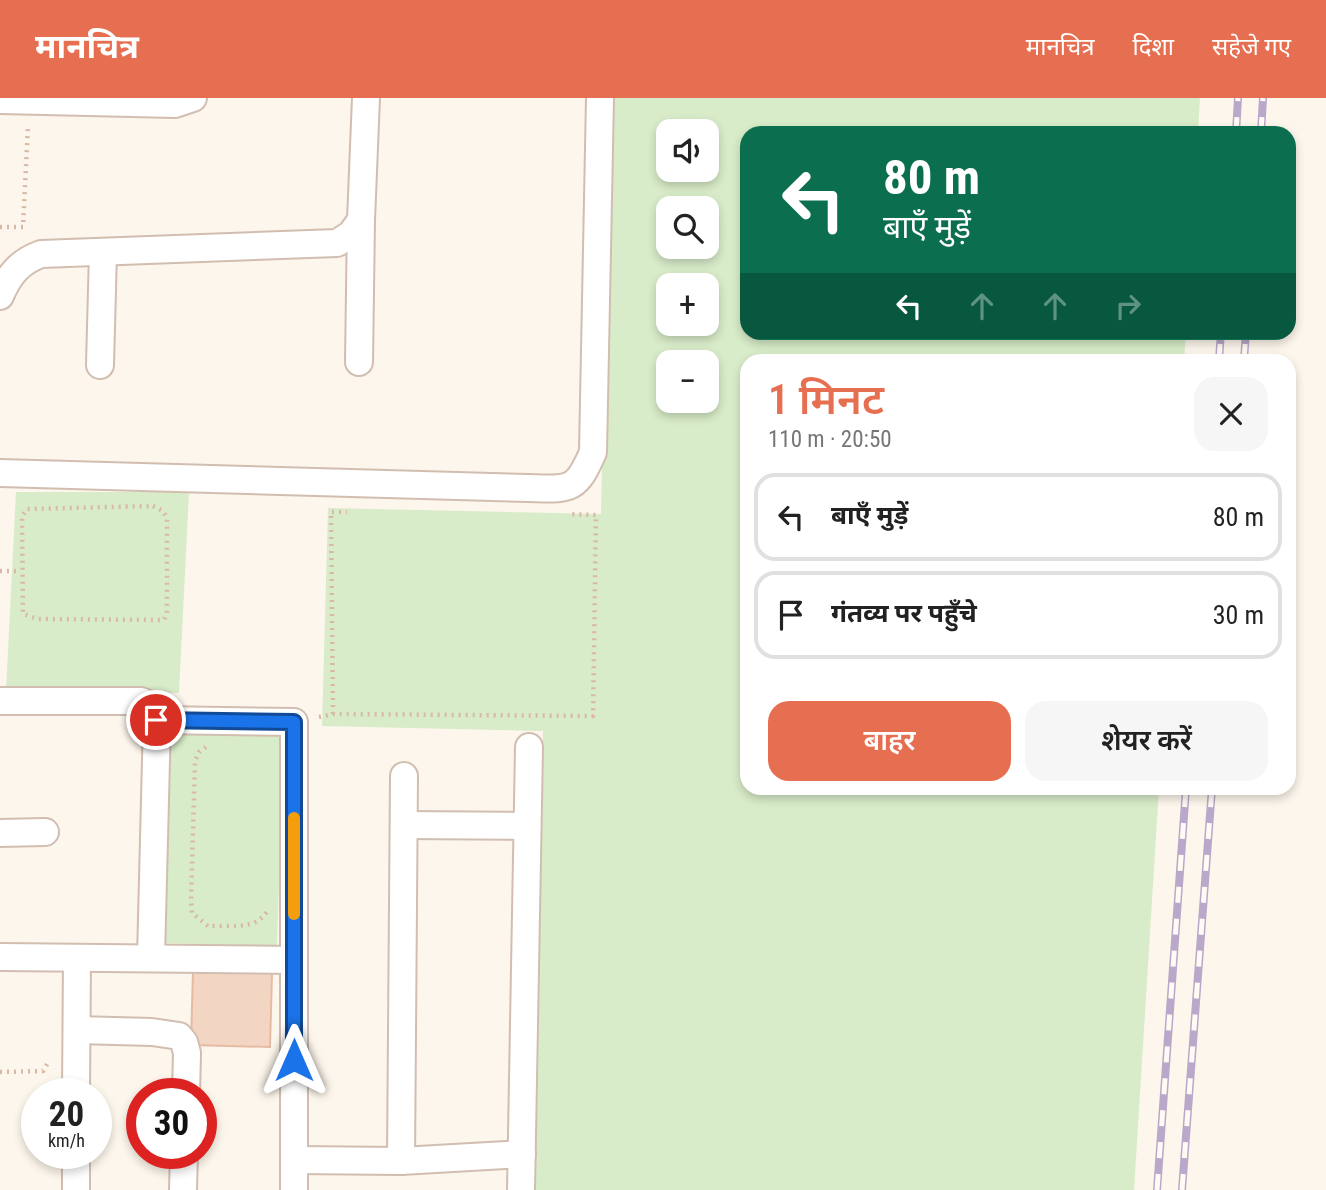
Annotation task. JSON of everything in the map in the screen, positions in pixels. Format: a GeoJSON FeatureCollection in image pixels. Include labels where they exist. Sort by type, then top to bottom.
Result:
{"type":"FeatureCollection","features":[{"type":"Feature","properties":{"kind":"street"},"geometry":{"type":"LineString","coordinates":[[0,100],[175,104],[192,98]]}},
{"type":"Feature","properties":{"kind":"street"},"geometry":{"type":"LineString","coordinates":[[359,362],[366,98]]}},
{"type":"Feature","properties":{"kind":"street"},"geometry":{"type":"LineString","coordinates":[[0,473],[538,489],[557,489],[577,483],[593,452],[600,98]]}},
{"type":"Feature","properties":{"kind":"street"},"geometry":{"type":"LineString","coordinates":[[0,296],[17,267],[27,259],[41,254],[337,243],[351,234],[361,220]]}},
{"type":"Feature","properties":{"kind":"street"},"geometry":{"type":"LineString","coordinates":[[100,366],[103,251]]}},
{"type":"Feature","properties":{"kind":"street"},"geometry":{"type":"LineString","coordinates":[[0,701],[141,701],[155,707],[151,958]]}},
{"type":"Feature","properties":{"kind":"street"},"geometry":{"type":"LineString","coordinates":[[156,720],[294,722],[294,1190]]}},
{"type":"Feature","properties":{"kind":"street"},"geometry":{"type":"LineString","coordinates":[[521,1190],[528,747]]}},
{"type":"Feature","properties":{"kind":"street"},"geometry":{"type":"LineString","coordinates":[[401,1161],[404,776]]}},
{"type":"Feature","properties":{"kind":"street"},"geometry":{"type":"LineString","coordinates":[[404,825],[527,826]]}},
{"type":"Feature","properties":{"kind":"street"},"geometry":{"type":"LineString","coordinates":[[0,832],[45,832]]}},
{"type":"Feature","properties":{"kind":"street"},"geometry":{"type":"LineString","coordinates":[[0,957],[294,960]]}},
{"type":"Feature","properties":{"kind":"street"},"geometry":{"type":"LineString","coordinates":[[76,1078],[77,958]]}},
{"type":"Feature","properties":{"kind":"street"},"geometry":{"type":"LineString","coordinates":[[77,1030],[152,1032],[179,1036],[187,1053],[186,1078]]}},
{"type":"Feature","properties":{"kind":"street"},"geometry":{"type":"LineString","coordinates":[[294,1160],[401,1161],[522,1154]]}},
{"type":"Feature","properties":{"kind":"street"},"geometry":{"type":"LineString","coordinates":[[76,1169],[76,1190]]}},
{"type":"Feature","properties":{"kind":"street"},"geometry":{"type":"LineString","coordinates":[[183,1190],[184,1169]]}},
{"type":"Feature","properties":{"kind":"path"},"geometry":{"type":"LineString","coordinates":[[0,227],[23,228],[30,101]]}},
{"type":"Feature","properties":{"kind":"path"},"geometry":{"type":"LineString","coordinates":[[153,506],[165,513],[167,613],[161,622],[26,617],[21,611],[21,571],[22,516],[27,509],[153,506]]}},
{"type":"Feature","properties":{"kind":"path"},"geometry":{"type":"LineString","coordinates":[[359,512],[331,512],[334,714],[593,716],[596,515],[568,514]]}},
{"type":"Feature","properties":{"kind":"path"},"geometry":{"type":"LineString","coordinates":[[0,571],[21,571]]}},
{"type":"Feature","properties":{"kind":"path"},"geometry":{"type":"LineString","coordinates":[[207,746],[199,752],[195,761],[192,913],[208,926],[254,924],[262,919],[268,908]]}},
{"type":"Feature","properties":{"kind":"path"},"geometry":{"type":"LineString","coordinates":[[0,1072],[43,1071],[49,1058]]}},
{"type":"Feature","properties":{"kind":"green space"},"geometry":{"type":"Polygon","coordinates":[[[609,98],[1200,98],[1198,126],[740,126],[740,340],[1185,340],[1184,354],[740,354],[740,795],[1159,795],[1134,1190],[535,1190],[543,731],[322,726],[328,508],[601,514],[609,98]]]}},
{"type":"Feature","properties":{"kind":"green space"},"geometry":{"type":"Polygon","coordinates":[[[16,492],[189,492],[179,693],[6,690],[16,492]]]}},
{"type":"Feature","properties":{"kind":"green space"},"geometry":{"type":"Polygon","coordinates":[[[168,728],[284,731],[277,946],[161,943],[168,728]]]}},
{"type":"Feature","properties":{"kind":"building"},"geometry":{"type":"Polygon","coordinates":[[[193,970],[272,973],[270,1047],[191,1045],[193,970]]]}},
{"type":"Feature","properties":{"kind":"railway"},"geometry":{"type":"LineString","coordinates":[[1236,126],[1238,98]]}},
{"type":"Feature","properties":{"kind":"railway"},"geometry":{"type":"LineString","coordinates":[[1261,126],[1263,98]]}},
{"type":"Feature","properties":{"kind":"railway"},"geometry":{"type":"LineString","coordinates":[[1219,354],[1220,340]]}},
{"type":"Feature","properties":{"kind":"railway"},"geometry":{"type":"LineString","coordinates":[[1244,354],[1245,340]]}},
{"type":"Feature","properties":{"kind":"railway"},"geometry":{"type":"LineString","coordinates":[[1157,1190],[1185,795]]}},
{"type":"Feature","properties":{"kind":"railway"},"geometry":{"type":"LineString","coordinates":[[1182,1190],[1211,795]]}},
{"type":"Feature","properties":{"kind":"slow traffic"},"geometry":{"type":"LineString","coordinates":[[294,818],[294,914]]}},
{"type":"Feature","properties":{"kind":"route"},"geometry":{"type":"LineString","coordinates":[[156,720],[294,722],[294,1060]]}}]}
